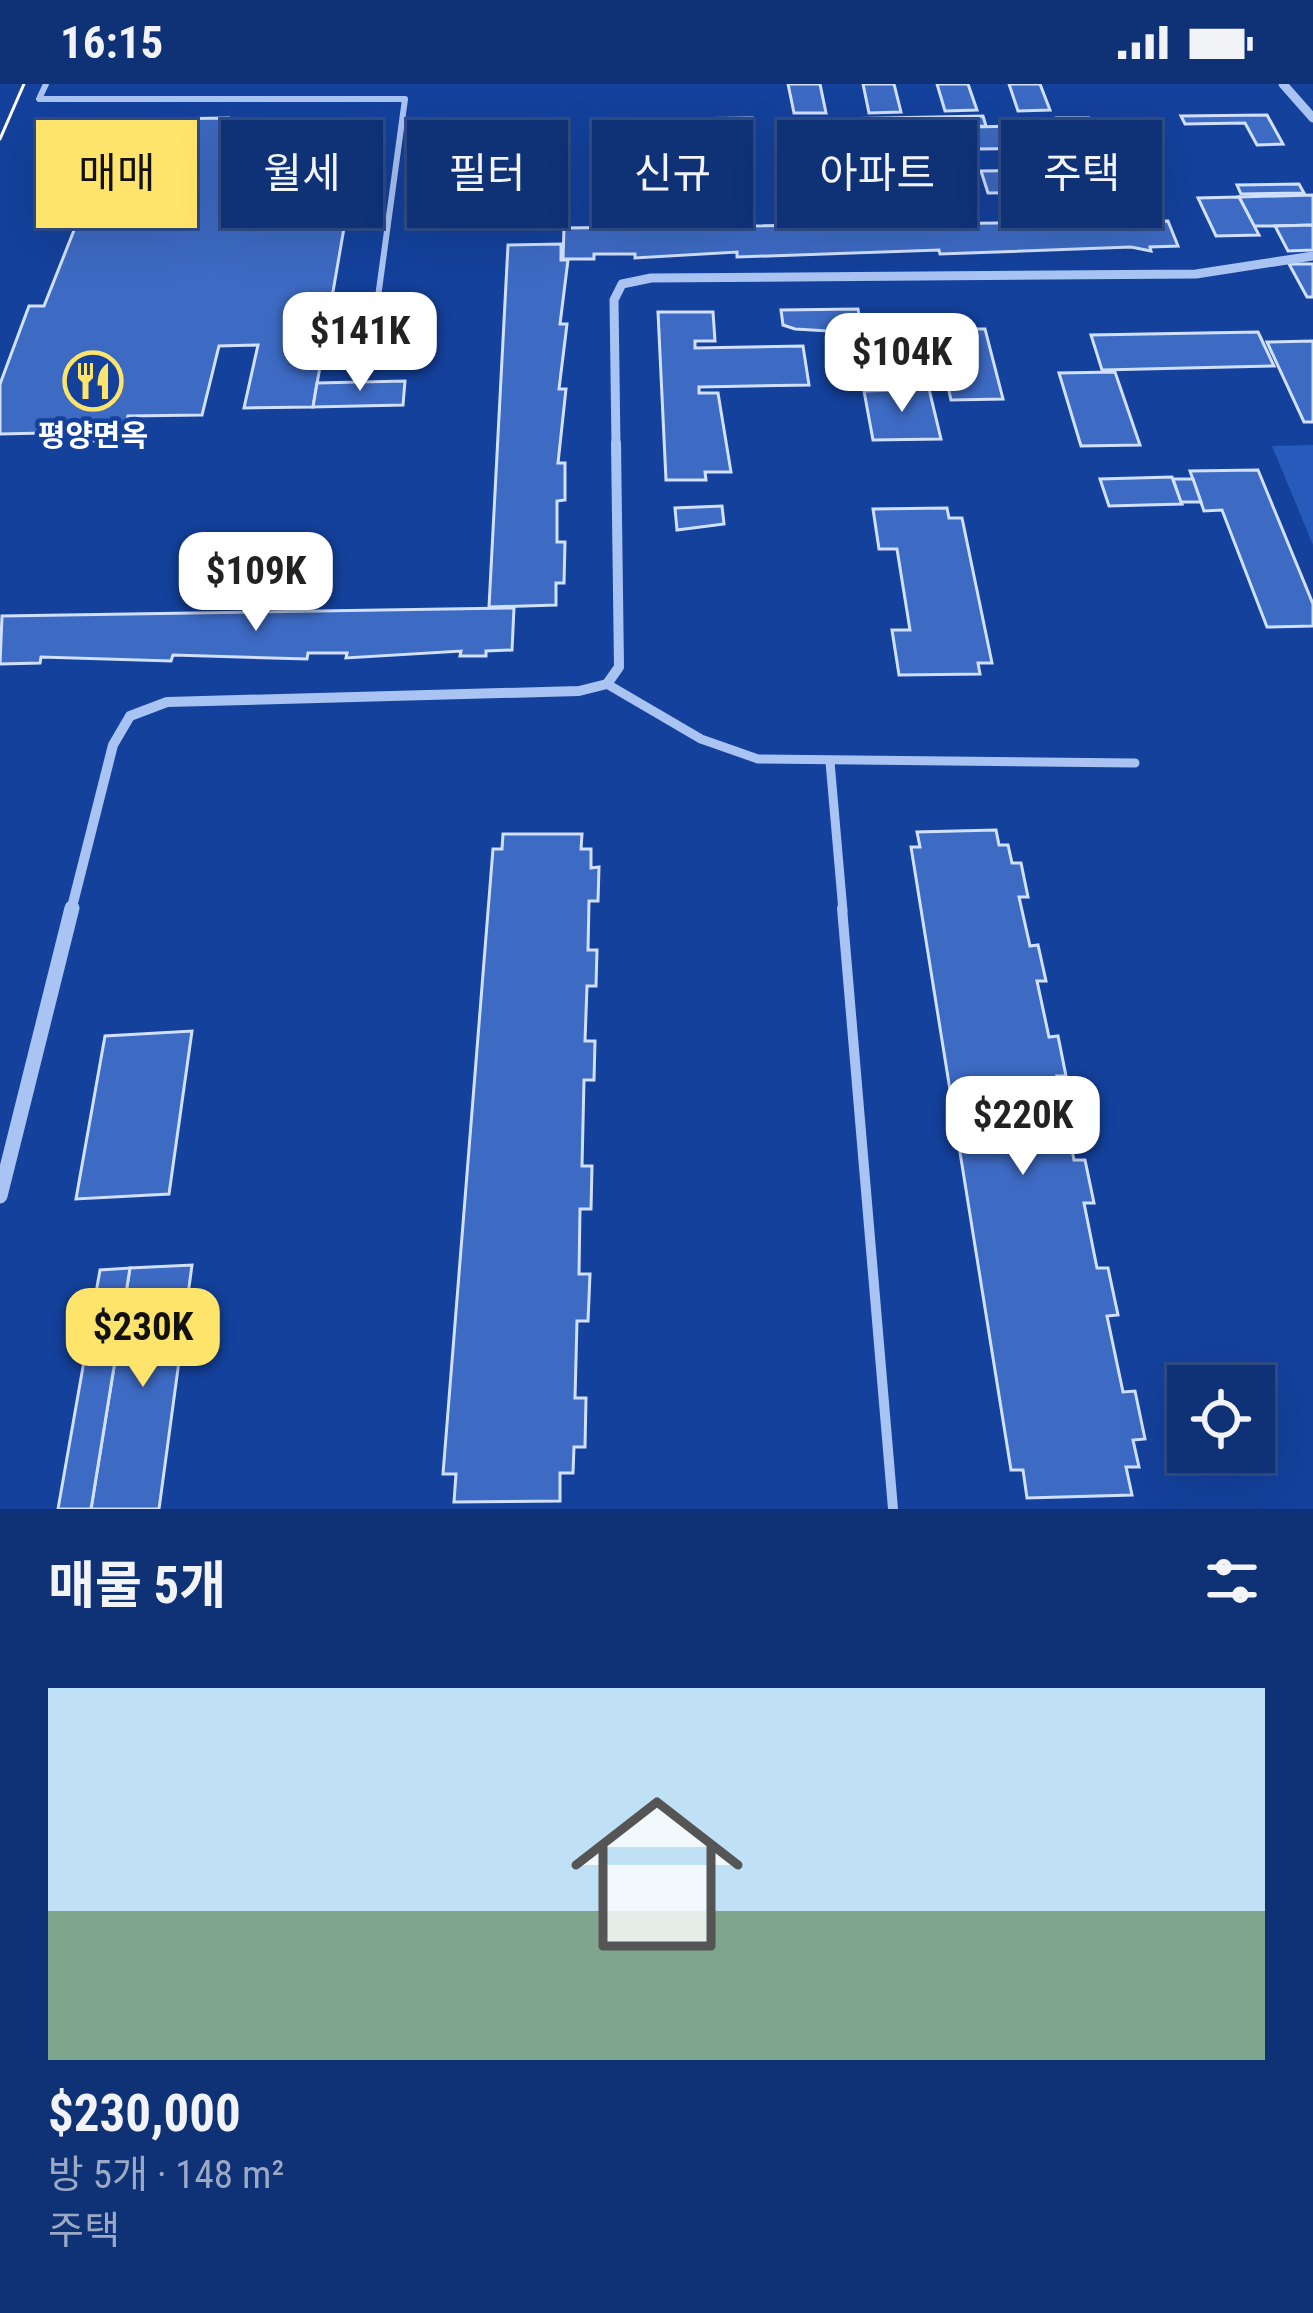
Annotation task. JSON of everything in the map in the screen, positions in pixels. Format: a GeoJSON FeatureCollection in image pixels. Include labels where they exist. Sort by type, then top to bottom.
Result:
{"type":"FeatureCollection","features":[{"type":"Feature","properties":{"kind":"street"},"geometry":{"type":"LineString","coordinates":[[1283,84],[1313,118]]}},
{"type":"Feature","properties":{"kind":"street"},"geometry":{"type":"LineString","coordinates":[[0,1196],[113,745],[130,716],[166,702],[578,691],[608,684],[619,667],[614,300],[622,284],[651,278],[1196,274],[1313,256]]}},
{"type":"Feature","properties":{"kind":"lane"},"geometry":{"type":"LineString","coordinates":[[46,84],[39,99],[405,99],[378,297]]}},
{"type":"Feature","properties":{"kind":"lane"},"geometry":{"type":"LineString","coordinates":[[608,684],[701,740],[758,758],[1135,763]]}},
{"type":"Feature","properties":{"kind":"lane"},"geometry":{"type":"LineString","coordinates":[[830,762],[893,1509]]}},
{"type":"Feature","properties":{"kind":"shaded area"},"geometry":{"type":"Polygon","coordinates":[[[1313,445],[1313,545],[1272,446],[1313,445]]]}},
{"type":"Feature","properties":{"kind":"building"},"geometry":{"type":"Polygon","coordinates":[[[788,84],[820,84],[826,113],[794,113],[788,84]]]}},
{"type":"Feature","properties":{"kind":"building"},"geometry":{"type":"Polygon","coordinates":[[[863,84],[894,84],[901,112],[869,113],[863,84]]]}},
{"type":"Feature","properties":{"kind":"building"},"geometry":{"type":"Polygon","coordinates":[[[937,84],[968,84],[977,110],[945,111],[937,84]]]}},
{"type":"Feature","properties":{"kind":"building"},"geometry":{"type":"Polygon","coordinates":[[[1009,84],[1040,84],[1050,110],[1018,111],[1009,84]]]}},
{"type":"Feature","properties":{"kind":"building"},"geometry":{"type":"Polygon","coordinates":[[[1267,115],[1283,144],[1257,145],[1245,123],[1185,124],[1181,116],[1267,115]]]}},
{"type":"Feature","properties":{"kind":"building"},"geometry":{"type":"Polygon","coordinates":[[[983,116],[986,126],[977,126],[977,120],[836,119],[983,116]]]}},
{"type":"Feature","properties":{"kind":"building"},"geometry":{"type":"Polygon","coordinates":[[[228,118],[221,120],[221,228],[344,228],[313,407],[244,408],[258,345],[219,346],[202,415],[128,416],[121,441],[87,441],[89,432],[0,434],[0,384],[29,306],[44,306],[75,228],[197,228],[197,120],[157,119],[228,118]]]}},
{"type":"Feature","properties":{"kind":"building"},"geometry":{"type":"Polygon","coordinates":[[[752,118],[752,120],[671,120],[752,118]]]}},
{"type":"Feature","properties":{"kind":"building"},"geometry":{"type":"Polygon","coordinates":[[[1001,126],[1001,149],[979,149],[977,127],[1001,126]]]}},
{"type":"Feature","properties":{"kind":"building"},"geometry":{"type":"Polygon","coordinates":[[[981,171],[1001,171],[1001,193],[988,193],[981,171]]]}},
{"type":"Feature","properties":{"kind":"building"},"geometry":{"type":"Polygon","coordinates":[[[1299,184],[1304,193],[1241,194],[1237,185],[1299,184]]]}},
{"type":"Feature","properties":{"kind":"building"},"geometry":{"type":"Polygon","coordinates":[[[1313,195],[1313,225],[1254,226],[1239,197],[1313,195]]]}},
{"type":"Feature","properties":{"kind":"building"},"geometry":{"type":"Polygon","coordinates":[[[1239,197],[1259,235],[1216,236],[1198,198],[1239,197]]]}},
{"type":"Feature","properties":{"kind":"building"},"geometry":{"type":"Polygon","coordinates":[[[1162,221],[1168,221],[1178,246],[1150,247],[1151,251],[1131,247],[737,257],[737,252],[635,258],[635,254],[594,254],[594,259],[563,259],[564,228],[977,228],[977,223],[1001,223],[1001,228],[1162,228],[1162,221]]]}},
{"type":"Feature","properties":{"kind":"building"},"geometry":{"type":"Polygon","coordinates":[[[1313,225],[1313,250],[1288,251],[1275,226],[1313,225]]]}},
{"type":"Feature","properties":{"kind":"building"},"geometry":{"type":"Polygon","coordinates":[[[561,244],[561,260],[568,260],[560,324],[567,324],[559,389],[566,389],[558,463],[565,463],[565,500],[557,501],[557,542],[565,542],[564,583],[556,583],[556,605],[489,607],[508,245],[561,244]]]}},
{"type":"Feature","properties":{"kind":"building"},"geometry":{"type":"Polygon","coordinates":[[[1289,264],[1313,264],[1313,297],[1307,297],[1289,264]]]}},
{"type":"Feature","properties":{"kind":"building"},"geometry":{"type":"Polygon","coordinates":[[[858,309],[862,333],[795,329],[783,325],[781,310],[858,309]]]}},
{"type":"Feature","properties":{"kind":"building"},"geometry":{"type":"Polygon","coordinates":[[[658,312],[713,312],[715,341],[695,341],[695,348],[803,346],[809,385],[699,387],[699,393],[718,393],[731,472],[705,472],[706,480],[666,480],[658,312]]]}},
{"type":"Feature","properties":{"kind":"building"},"geometry":{"type":"Polygon","coordinates":[[[935,329],[985,329],[1003,399],[951,400],[935,329]]]}},
{"type":"Feature","properties":{"kind":"building"},"geometry":{"type":"Polygon","coordinates":[[[1258,332],[1274,366],[1102,370],[1091,335],[1258,332]]]}},
{"type":"Feature","properties":{"kind":"building"},"geometry":{"type":"Polygon","coordinates":[[[1313,341],[1313,422],[1304,422],[1267,342],[1313,341]]]}},
{"type":"Feature","properties":{"kind":"building"},"geometry":{"type":"Polygon","coordinates":[[[1115,372],[1140,445],[1081,446],[1059,373],[1115,372]]]}},
{"type":"Feature","properties":{"kind":"building"},"geometry":{"type":"Polygon","coordinates":[[[405,381],[403,405],[313,407],[317,383],[405,381]]]}},
{"type":"Feature","properties":{"kind":"building"},"geometry":{"type":"Polygon","coordinates":[[[929,389],[941,439],[873,440],[864,391],[929,389]]]}},
{"type":"Feature","properties":{"kind":"building"},"geometry":{"type":"Polygon","coordinates":[[[1258,470],[1313,604],[1313,626],[1267,627],[1222,510],[1204,511],[1190,471],[1258,470]]]}},
{"type":"Feature","properties":{"kind":"building"},"geometry":{"type":"Polygon","coordinates":[[[1172,477],[1182,504],[1109,506],[1100,479],[1172,477]]]}},
{"type":"Feature","properties":{"kind":"building"},"geometry":{"type":"Polygon","coordinates":[[[1173,479],[1193,479],[1201,502],[1181,502],[1173,479]]]}},
{"type":"Feature","properties":{"kind":"building"},"geometry":{"type":"Polygon","coordinates":[[[722,506],[724,524],[677,530],[675,508],[722,506]]]}},
{"type":"Feature","properties":{"kind":"building"},"geometry":{"type":"Polygon","coordinates":[[[947,508],[949,518],[962,518],[992,663],[978,663],[980,674],[899,675],[892,630],[910,630],[897,549],[879,549],[873,509],[947,508]]]}},
{"type":"Feature","properties":{"kind":"building"},"geometry":{"type":"Polygon","coordinates":[[[514,608],[512,650],[486,651],[486,656],[460,656],[461,651],[346,658],[347,653],[308,653],[307,659],[173,655],[171,661],[41,657],[40,663],[0,664],[2,616],[514,608]]]}},
{"type":"Feature","properties":{"kind":"building"},"geometry":{"type":"Polygon","coordinates":[[[996,830],[999,845],[1008,845],[1012,863],[1021,863],[1028,897],[1019,897],[1030,946],[1038,945],[1046,981],[1037,981],[1049,1037],[1058,1036],[1066,1076],[1057,1076],[1074,1160],[1085,1160],[1094,1203],[1084,1203],[1097,1268],[1108,1268],[1118,1315],[1107,1316],[1123,1392],[1135,1391],[1145,1439],[1133,1440],[1139,1467],[1126,1467],[1132,1495],[1027,1498],[1023,1470],[1011,1470],[911,847],[920,847],[917,832],[996,830]]]}},
{"type":"Feature","properties":{"kind":"building"},"geometry":{"type":"Polygon","coordinates":[[[503,834],[582,834],[581,849],[591,849],[591,868],[599,867],[598,901],[589,901],[588,950],[597,950],[596,986],[587,986],[585,1041],[595,1041],[594,1080],[584,1080],[582,1166],[592,1166],[591,1209],[580,1209],[579,1274],[590,1274],[588,1321],[577,1321],[575,1398],[586,1398],[585,1447],[574,1447],[573,1473],[560,1473],[560,1501],[454,1502],[456,1474],[443,1474],[493,849],[502,849],[503,834]]]}},
{"type":"Feature","properties":{"kind":"building"},"geometry":{"type":"Polygon","coordinates":[[[192,1031],[169,1194],[76,1199],[105,1036],[192,1031]]]}},
{"type":"Feature","properties":{"kind":"building"},"geometry":{"type":"Polygon","coordinates":[[[192,1265],[159,1509],[91,1509],[130,1268],[192,1265]]]}},
{"type":"Feature","properties":{"kind":"building"},"geometry":{"type":"Polygon","coordinates":[[[130,1268],[91,1509],[58,1509],[100,1270],[130,1268]]]}},
{"type":"Feature","properties":{"kind":"tram line"},"geometry":{"type":"LineString","coordinates":[[0,139],[24,84]]}},
{"type":"Feature","properties":{"kind":"place","name":"평양면옥"},"geometry":{"type":"Point","coordinates":[93,381]}}]}
